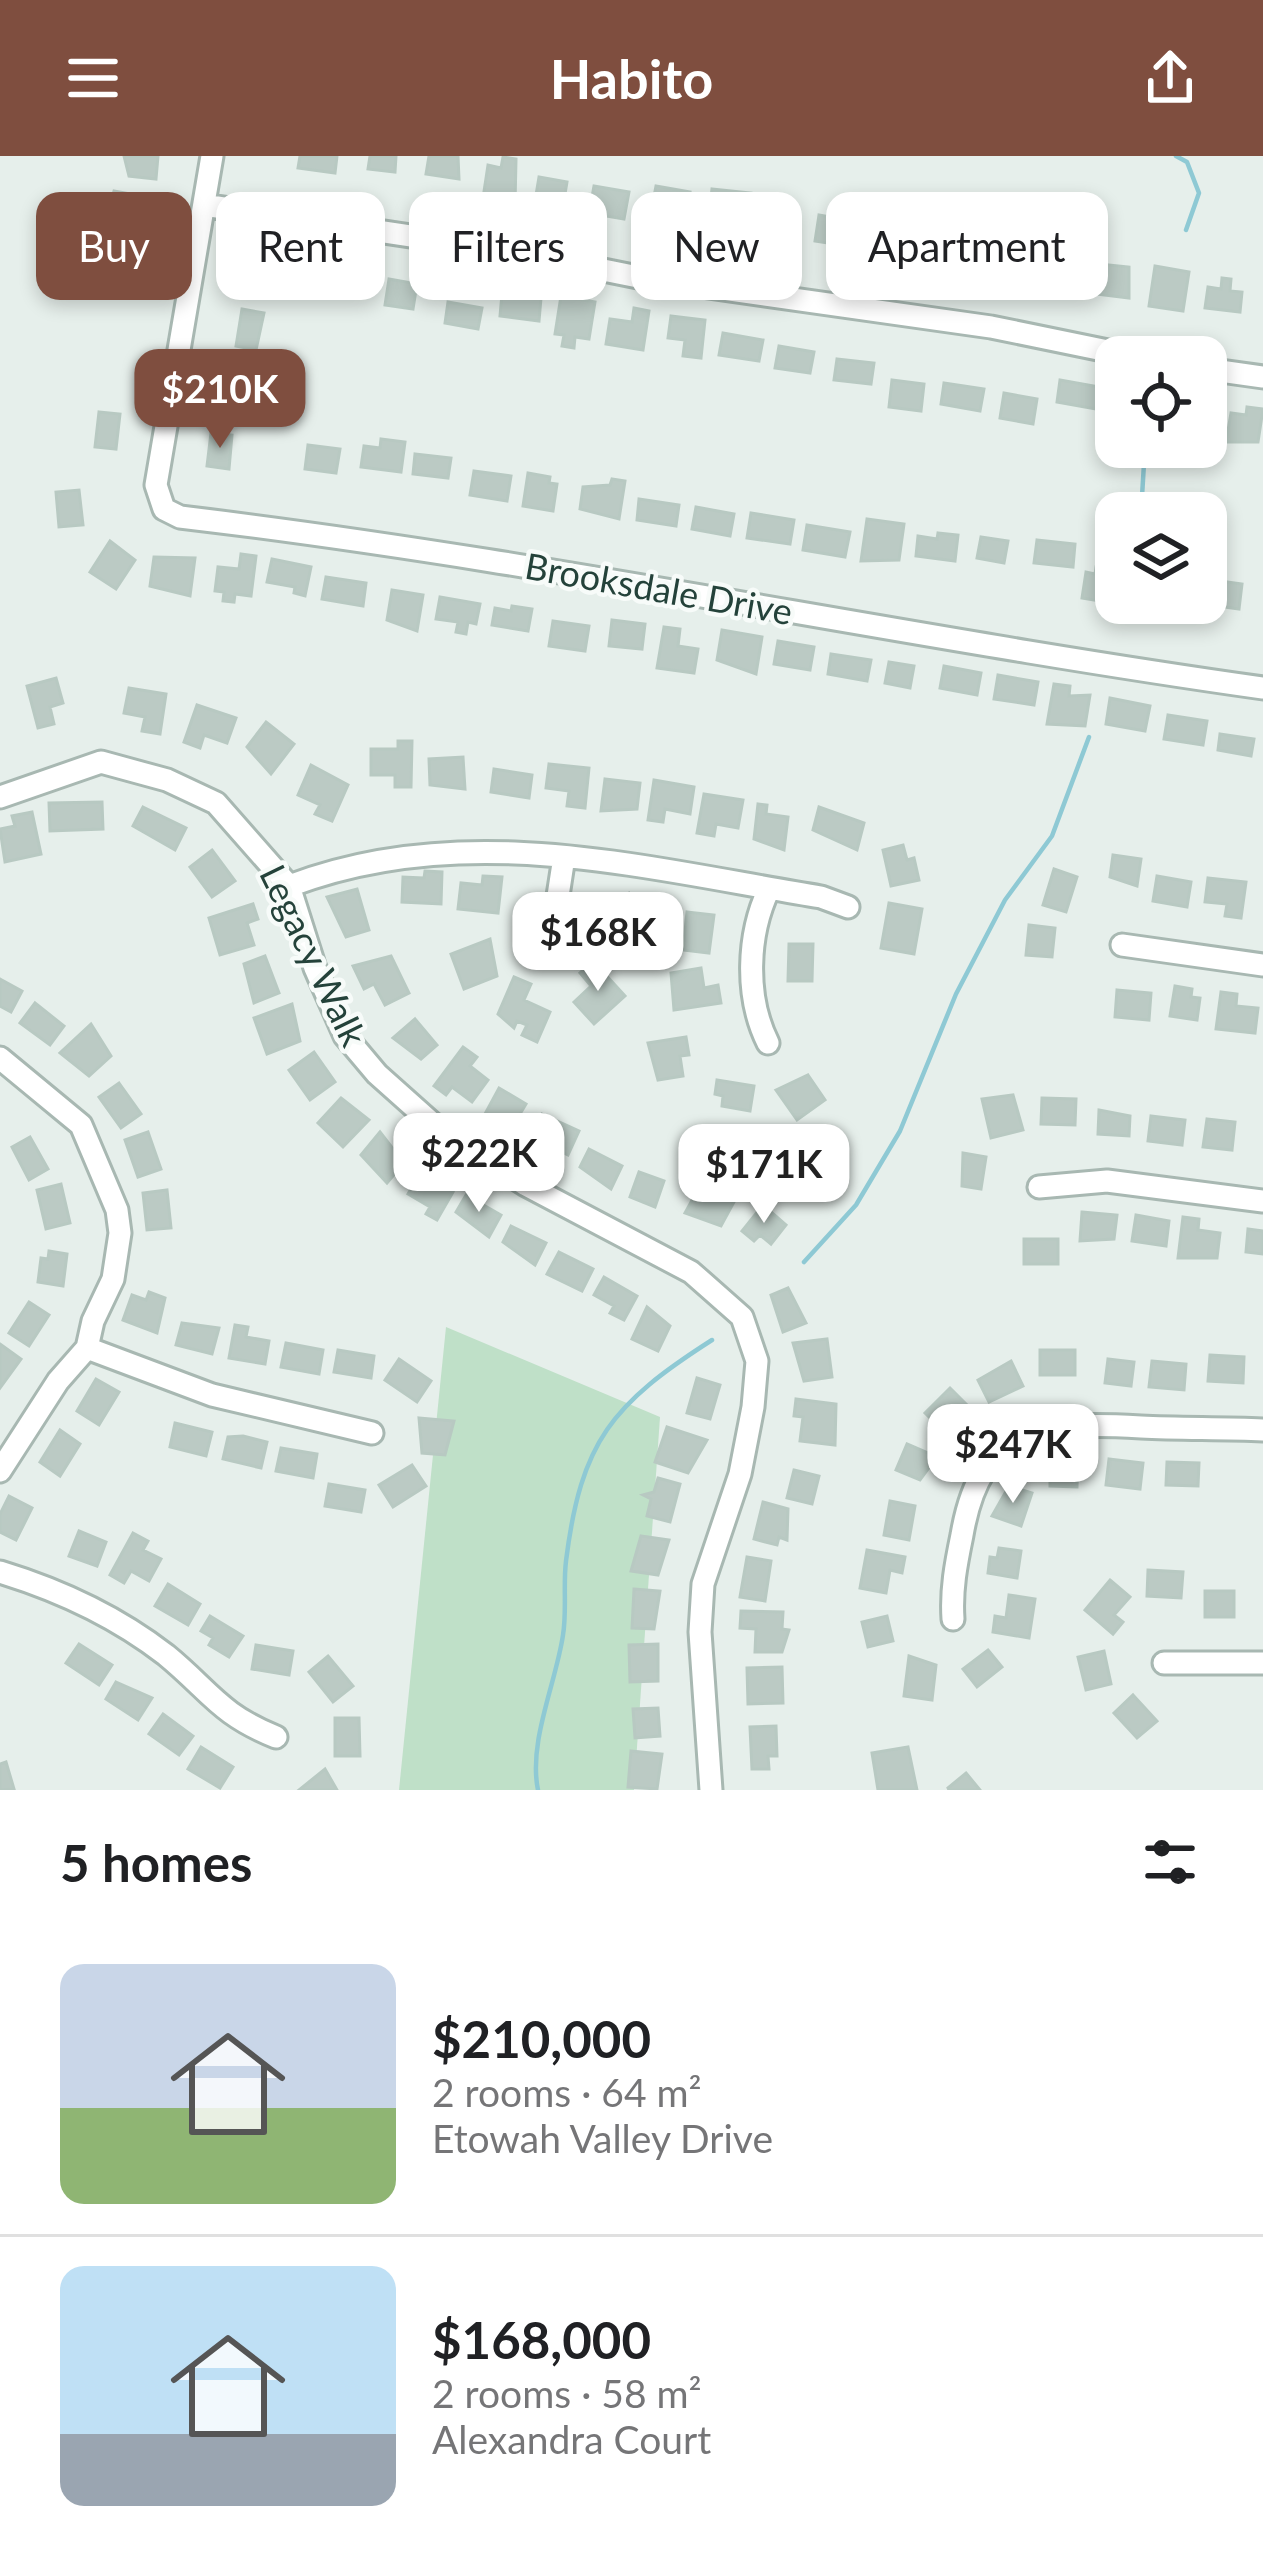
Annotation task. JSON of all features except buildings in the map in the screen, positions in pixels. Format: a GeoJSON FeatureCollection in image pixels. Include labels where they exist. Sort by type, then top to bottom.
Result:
{"type":"FeatureCollection","features":[{"type":"Feature","properties":{"kind":"street"},"geometry":{"type":"LineString","coordinates":[[212,156],[204,205],[504,250],[638,278],[991,327],[1095,348]]}},
{"type":"Feature","properties":{"kind":"street","name":"Brooksdale Drive"},"geometry":{"type":"LineString","coordinates":[[204,205],[156,485],[164,509],[190,518],[401,543],[654,591],[1263,688]]}},
{"type":"Feature","properties":{"kind":"street"},"geometry":{"type":"LineString","coordinates":[[1227,372],[1263,377]]}},
{"type":"Feature","properties":{"kind":"street","name":"Legacy Walk"},"geometry":{"type":"LineString","coordinates":[[0,797],[101,762],[167,780],[234,818],[289,886],[315,968],[345,1036],[377,1074],[442,1132],[545,1196],[691,1272],[745,1322],[758,1361],[753,1407],[740,1474],[703,1583],[700,1632],[711,1790]]}},
{"type":"Feature","properties":{"kind":"street"},"geometry":{"type":"LineString","coordinates":[[289,886],[424,851],[564,857],[770,889],[848,907]]}},
{"type":"Feature","properties":{"kind":"street"},"geometry":{"type":"LineString","coordinates":[[549,955],[564,857]]}},
{"type":"Feature","properties":{"kind":"street"},"geometry":{"type":"LineString","coordinates":[[768,1043],[758,1023],[753,940],[770,889]]}},
{"type":"Feature","properties":{"kind":"street"},"geometry":{"type":"LineString","coordinates":[[1122,945],[1263,965]]}},
{"type":"Feature","properties":{"kind":"street"},"geometry":{"type":"LineString","coordinates":[[0,1058],[81,1125],[117,1210],[119,1256],[87,1348],[58,1381],[0,1471]]}},
{"type":"Feature","properties":{"kind":"street"},"geometry":{"type":"LineString","coordinates":[[1040,1187],[1107,1181],[1263,1201]]}},
{"type":"Feature","properties":{"kind":"street"},"geometry":{"type":"LineString","coordinates":[[87,1348],[212,1395],[372,1433]]}},
{"type":"Feature","properties":{"kind":"street"},"geometry":{"type":"LineString","coordinates":[[953,1618],[951,1592],[967,1504],[986,1462],[1005,1447],[1050,1426],[1077,1424],[1263,1430]]}},
{"type":"Feature","properties":{"kind":"street"},"geometry":{"type":"LineString","coordinates":[[0,1572],[47,1586],[98,1612],[171,1659],[219,1709],[276,1737]]}},
{"type":"Feature","properties":{"kind":"street"},"geometry":{"type":"LineString","coordinates":[[1164,1664],[1263,1664]]}},
{"type":"Feature","properties":{"kind":"green space"},"geometry":{"type":"Polygon","coordinates":[[[446,1327],[660,1417],[634,1790],[399,1790],[446,1327]]]}},
{"type":"Feature","properties":{"kind":"waterway"},"geometry":{"type":"LineString","coordinates":[[1176,156],[1187,162],[1199,193],[1186,230]]}},
{"type":"Feature","properties":{"kind":"waterway"},"geometry":{"type":"LineString","coordinates":[[1142,492],[1144,468]]}},
{"type":"Feature","properties":{"kind":"waterway"},"geometry":{"type":"LineString","coordinates":[[804,1262],[856,1205],[900,1131],[956,994],[1005,900],[1052,836],[1089,737]]}},
{"type":"Feature","properties":{"kind":"waterway"},"geometry":{"type":"LineString","coordinates":[[538,1790],[537,1752],[563,1635],[572,1520],[592,1455],[626,1406],[712,1340]]}}]}
